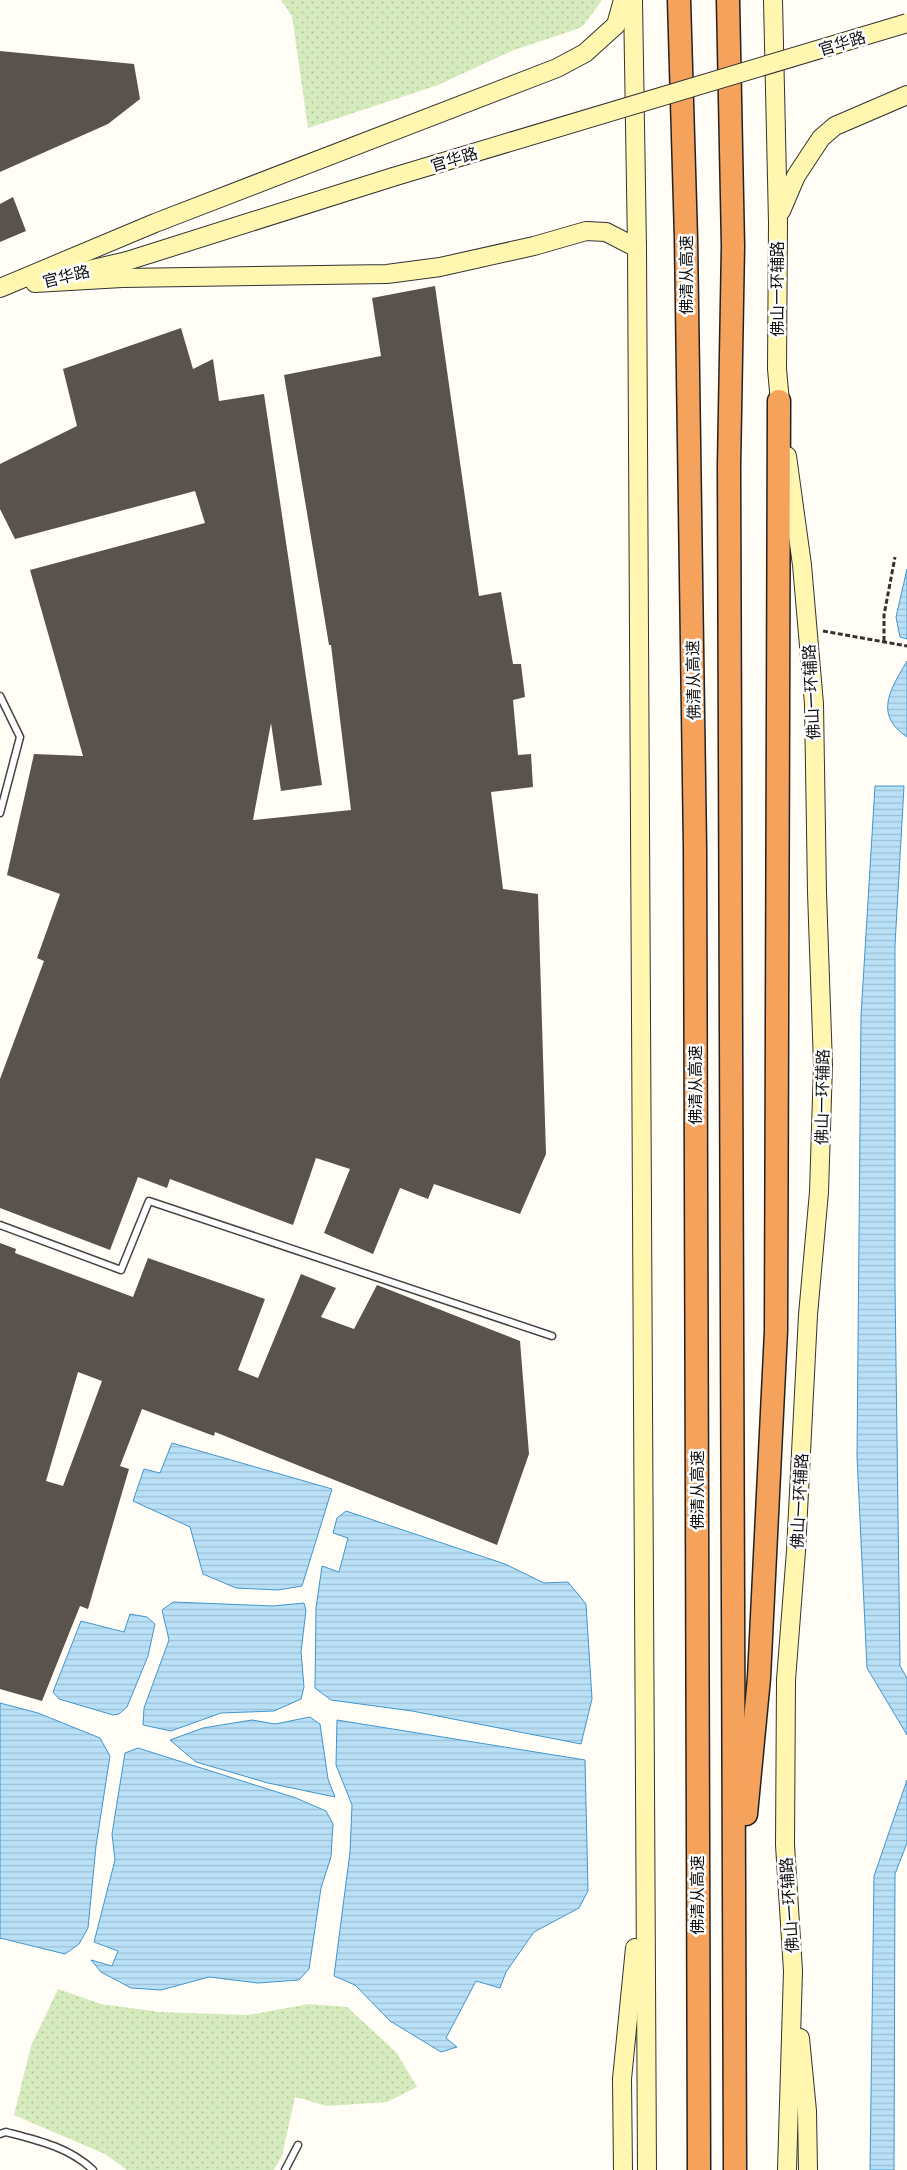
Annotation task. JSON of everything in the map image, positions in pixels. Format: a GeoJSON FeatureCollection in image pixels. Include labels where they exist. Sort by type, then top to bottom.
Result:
{"type":"FeatureCollection","features":[{"type":"Feature","properties":{"kind":"highway","name":"佛清从高速"},"geometry":{"type":"LineString","coordinates":[[680,0],[686,238],[695,839],[700,2170]]}},
{"type":"Feature","properties":{"kind":"highway"},"geometry":{"type":"LineString","coordinates":[[728,0],[733,246],[729,533],[735,2170]]}},
{"type":"Feature","properties":{"kind":"highway"},"geometry":{"type":"LineString","coordinates":[[734,1939],[760,1678],[776,1331],[779,400]]}},
{"type":"Feature","properties":{"kind":"main road"},"geometry":{"type":"LineString","coordinates":[[0,288],[155,223],[557,68],[585,53],[616,26],[623,0]]}},
{"type":"Feature","properties":{"kind":"main road"},"geometry":{"type":"LineString","coordinates":[[633,0],[637,248],[647,2170]]}},
{"type":"Feature","properties":{"kind":"main road"},"geometry":{"type":"LineString","coordinates":[[772,0],[778,224]]}},
{"type":"Feature","properties":{"kind":"main road","name":"官华路"},"geometry":{"type":"LineString","coordinates":[[0,293],[127,261],[393,178],[907,23]]}},
{"type":"Feature","properties":{"kind":"main road"},"geometry":{"type":"LineString","coordinates":[[778,224],[783,202],[796,176],[821,138],[835,126],[907,95]]}},
{"type":"Feature","properties":{"kind":"main road","name":"佛山一环辅路"},"geometry":{"type":"LineString","coordinates":[[778,224],[776,268],[779,400],[802,565],[814,704],[817,892],[823,1065],[819,1192],[808,1315],[796,1551],[786,1680],[785,1846],[793,1971],[807,2111],[808,2170]]}},
{"type":"Feature","properties":{"kind":"main road"},"geometry":{"type":"LineString","coordinates":[[35,283],[122,278],[388,274],[449,265],[534,246],[586,231],[606,232],[637,248]]}},
{"type":"Feature","properties":{"kind":"main road"},"geometry":{"type":"LineString","coordinates":[[623,2170],[622,2079],[644,1858]]}},
{"type":"Feature","properties":{"kind":"main road","name":"佛山一环辅路"},"geometry":{"type":"LineString","coordinates":[[787,2170],[793,1971]]}},
{"type":"Feature","properties":{"kind":"lane"},"geometry":{"type":"LineString","coordinates":[[0,696],[20,737],[0,813]]}},
{"type":"Feature","properties":{"kind":"lane"},"geometry":{"type":"LineString","coordinates":[[0,1225],[121,1270],[149,1201],[552,1336]]}},
{"type":"Feature","properties":{"kind":"lane"},"geometry":{"type":"LineString","coordinates":[[0,2134],[6,2132],[50,2144],[82,2160],[92,2170]]}},
{"type":"Feature","properties":{"kind":"lane"},"geometry":{"type":"LineString","coordinates":[[285,2170],[298,2145]]}},
{"type":"Feature","properties":{"kind":"path"},"geometry":{"type":"LineString","coordinates":[[884,641],[884,615],[895,558]]}},
{"type":"Feature","properties":{"kind":"path"},"geometry":{"type":"LineString","coordinates":[[807,628],[907,646]]}},
{"type":"Feature","properties":{"kind":"green space"},"geometry":{"type":"Polygon","coordinates":[[[281,0],[602,0],[583,26],[577,29],[514,50],[438,85],[308,128],[292,16],[281,0]]]}},
{"type":"Feature","properties":{"kind":"green space"},"geometry":{"type":"Polygon","coordinates":[[[58,1989],[101,2004],[160,2012],[248,2015],[309,2004],[347,2007],[396,2052],[417,2087],[387,2102],[327,2106],[295,2097],[282,2156],[274,2170],[127,2170],[105,2154],[14,2115],[31,2046],[58,1989]]]}},
{"type":"Feature","properties":{"kind":"water"},"geometry":{"type":"Polygon","coordinates":[[[907,569],[907,639],[900,637],[896,617],[907,569]]]}},
{"type":"Feature","properties":{"kind":"water"},"geometry":{"type":"Polygon","coordinates":[[[907,661],[907,737],[890,719],[888,701],[895,681],[907,661]]]}},
{"type":"Feature","properties":{"kind":"water"},"geometry":{"type":"Polygon","coordinates":[[[875,786],[904,786],[895,945],[895,1287],[900,1666],[907,1678],[907,1735],[867,1668],[857,1456],[861,1016],[875,786]]]}},
{"type":"Feature","properties":{"kind":"water"},"geometry":{"type":"Polygon","coordinates":[[[172,1443],[332,1489],[302,1586],[278,1590],[236,1588],[203,1574],[190,1527],[133,1501],[144,1469],[160,1473],[172,1443]]]}},
{"type":"Feature","properties":{"kind":"water"},"geometry":{"type":"Polygon","coordinates":[[[346,1511],[505,1564],[544,1583],[568,1582],[586,1604],[592,1699],[581,1744],[412,1711],[331,1700],[315,1688],[316,1608],[322,1566],[339,1572],[348,1538],[333,1533],[337,1518],[346,1511]]]}},
{"type":"Feature","properties":{"kind":"water"},"geometry":{"type":"Polygon","coordinates":[[[173,1602],[273,1606],[304,1603],[306,1610],[301,1652],[304,1687],[301,1699],[274,1711],[221,1713],[171,1731],[143,1725],[144,1708],[169,1640],[162,1610],[173,1602]]]}},
{"type":"Feature","properties":{"kind":"water"},"geometry":{"type":"Polygon","coordinates":[[[130,1614],[147,1617],[155,1624],[148,1656],[127,1707],[119,1714],[113,1715],[59,1699],[53,1692],[81,1621],[124,1632],[130,1614]]]}},
{"type":"Feature","properties":{"kind":"water"},"geometry":{"type":"Polygon","coordinates":[[[0,1703],[38,1713],[100,1738],[110,1756],[96,1846],[88,1928],[79,1944],[65,1954],[0,1938],[0,1703]]]}},
{"type":"Feature","properties":{"kind":"water"},"geometry":{"type":"Polygon","coordinates":[[[310,1717],[320,1724],[328,1779],[335,1797],[268,1783],[196,1762],[170,1740],[203,1728],[252,1720],[275,1724],[310,1717]]]}},
{"type":"Feature","properties":{"kind":"water"},"geometry":{"type":"Polygon","coordinates":[[[337,1720],[585,1760],[588,1891],[579,1908],[534,1932],[506,1972],[500,1988],[476,1981],[446,2038],[457,2047],[441,2052],[390,2021],[355,1985],[334,1976],[350,1852],[352,1805],[336,1765],[337,1720]]]}},
{"type":"Feature","properties":{"kind":"water"},"geometry":{"type":"Polygon","coordinates":[[[138,1748],[296,1798],[326,1811],[333,1824],[331,1857],[321,1888],[309,1969],[299,1980],[258,1983],[209,1977],[161,1990],[131,1988],[101,1972],[91,1960],[112,1966],[118,1951],[94,1942],[115,1860],[112,1834],[125,1753],[138,1748]]]}},
{"type":"Feature","properties":{"kind":"water"},"geometry":{"type":"Polygon","coordinates":[[[907,1780],[907,1843],[895,1874],[894,2170],[870,2170],[874,1876],[907,1780]]]}},
{"type":"Feature","properties":{"kind":"building"},"geometry":{"type":"Polygon","coordinates":[[[0,51],[134,64],[140,99],[108,124],[0,172],[0,51]]]}},
{"type":"Feature","properties":{"kind":"building"},"geometry":{"type":"Polygon","coordinates":[[[13,197],[26,231],[0,242],[0,204],[13,197]]]}},
{"type":"Feature","properties":{"kind":"building"},"geometry":{"type":"Polygon","coordinates":[[[435,286],[479,596],[501,592],[513,664],[521,664],[525,697],[513,700],[518,755],[531,754],[533,787],[491,792],[503,889],[538,894],[546,1154],[520,1214],[434,1184],[428,1199],[400,1188],[373,1254],[324,1233],[350,1169],[316,1158],[293,1225],[170,1179],[167,1188],[138,1177],[110,1250],[0,1208],[0,1079],[44,961],[37,958],[60,894],[7,875],[34,754],[83,756],[30,570],[205,523],[195,491],[15,539],[0,509],[0,464],[77,426],[63,369],[181,328],[193,369],[213,359],[219,401],[264,394],[322,785],[281,791],[271,723],[253,820],[351,810],[331,645],[329,645],[284,375],[381,356],[372,298],[435,286]]]}},
{"type":"Feature","properties":{"kind":"building"},"geometry":{"type":"Polygon","coordinates":[[[0,1243],[16,1249],[15,1253],[133,1297],[148,1258],[265,1299],[238,1370],[258,1378],[301,1274],[336,1288],[321,1317],[354,1329],[377,1285],[520,1341],[529,1454],[497,1545],[215,1432],[214,1436],[142,1409],[120,1466],[129,1469],[88,1609],[80,1606],[42,1701],[0,1689],[0,1243]],[[78,1372],[46,1481],[63,1486],[102,1381],[78,1372]]]}}]}
